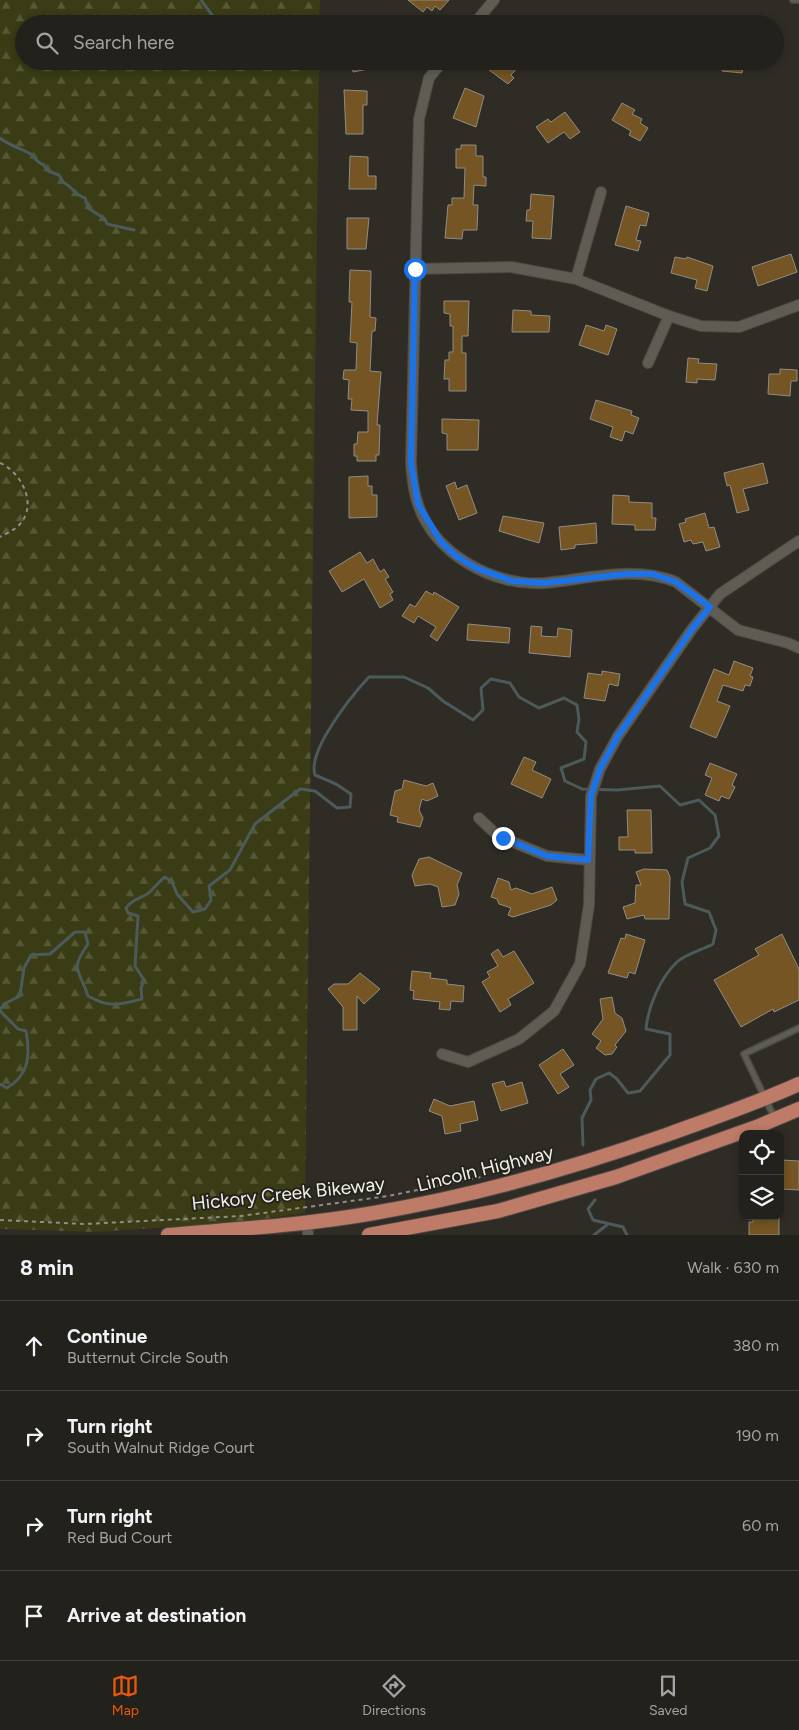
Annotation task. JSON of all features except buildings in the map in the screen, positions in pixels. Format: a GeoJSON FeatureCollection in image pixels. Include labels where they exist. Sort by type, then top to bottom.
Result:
{"type":"FeatureCollection","features":[{"type":"Feature","properties":{"kind":"main road","name":"Lincoln Highway"},"geometry":{"type":"LineString","coordinates":[[168,1235],[307,1229],[493,1188],[610,1155],[766,1099],[799,1084]]}},
{"type":"Feature","properties":{"kind":"main road"},"geometry":{"type":"LineString","coordinates":[[369,1235],[498,1211],[616,1177],[775,1120],[799,1109]]}},
{"type":"Feature","properties":{"kind":"street"},"geometry":{"type":"LineString","coordinates":[[482,15],[494,0]]}},
{"type":"Feature","properties":{"kind":"street"},"geometry":{"type":"LineString","coordinates":[[436,70],[429,78],[419,119],[411,463],[418,504],[441,542],[456,556],[476,568],[512,581],[544,583],[626,574],[652,574],[676,582],[710,607],[723,621],[738,630],[788,643],[799,648]]}},
{"type":"Feature","properties":{"kind":"street"},"geometry":{"type":"LineString","coordinates":[[576,279],[601,192]]}},
{"type":"Feature","properties":{"kind":"street"},"geometry":{"type":"LineString","coordinates":[[415,269],[511,267],[576,279],[669,316],[701,326],[740,327],[799,305]]}},
{"type":"Feature","properties":{"kind":"street"},"geometry":{"type":"LineString","coordinates":[[648,363],[669,316]]}},
{"type":"Feature","properties":{"kind":"street"},"geometry":{"type":"LineString","coordinates":[[442,1054],[468,1062],[519,1040],[554,1011],[580,964],[589,905],[588,860],[591,796],[600,769],[618,736],[692,629],[720,594],[799,541]]}},
{"type":"Feature","properties":{"kind":"street"},"geometry":{"type":"LineString","coordinates":[[479,818],[498,836],[547,856],[588,860]]}},
{"type":"Feature","properties":{"kind":"lane"},"geometry":{"type":"LineString","coordinates":[[793,0],[799,0]]}},
{"type":"Feature","properties":{"kind":"lane"},"geometry":{"type":"LineString","coordinates":[[775,1120],[744,1054],[799,1028]]}},
{"type":"Feature","properties":{"kind":"path"},"geometry":{"type":"LineString","coordinates":[[0,463],[13,471],[20,479],[25,492],[27,509],[20,524],[0,537]]}},
{"type":"Feature","properties":{"kind":"path","name":"Hickory Creek Bikeway"},"geometry":{"type":"LineString","coordinates":[[0,1220],[85,1224],[242,1216],[388,1196],[490,1175]]}},
{"type":"Feature","properties":{"kind":"green space"},"geometry":{"type":"Polygon","coordinates":[[[0,0],[320,0],[319,15],[15,15],[15,70],[319,70],[305,1213],[241,1222],[97,1232],[0,1229],[0,0]]]}},
{"type":"Feature","properties":{"kind":"waterway"},"geometry":{"type":"LineString","coordinates":[[201,0],[212,15]]}},
{"type":"Feature","properties":{"kind":"waterway"},"geometry":{"type":"LineString","coordinates":[[0,138],[10,145],[29,153],[44,165],[48,171],[59,175],[63,182],[79,196],[85,198],[88,208],[105,219],[107,224],[134,230]]}},
{"type":"Feature","properties":{"kind":"waterway"},"geometry":{"type":"LineString","coordinates":[[0,1010],[4,1004],[20,996],[24,968],[31,955],[50,954],[75,932],[85,932],[88,944],[77,965],[88,996],[108,1004],[127,1003],[142,999],[141,988],[144,980],[135,966],[138,916],[128,913],[126,908],[128,905],[149,893],[165,877],[172,882],[177,894],[193,912],[205,909],[211,900],[209,886],[230,870],[255,824],[300,789],[315,791],[337,808],[350,807],[351,794],[336,784],[315,775],[314,765],[324,738],[342,710],[369,677],[404,677],[428,688],[443,701],[473,720],[483,710],[481,688],[491,679],[510,683],[519,697],[539,708],[564,698],[577,705],[579,719],[577,732],[586,742],[584,759],[561,768],[565,781],[582,789],[617,790],[660,786],[680,805],[699,800],[715,815],[719,836],[710,848],[688,858],[682,882],[685,904],[709,912],[716,930],[713,944],[677,962],[660,984],[647,1020],[646,1029],[670,1034],[670,1055],[640,1091],[628,1093],[616,1078],[609,1073],[596,1079],[590,1090],[591,1100],[582,1118],[583,1145]]}},
{"type":"Feature","properties":{"kind":"waterway"},"geometry":{"type":"LineString","coordinates":[[0,1011],[18,1029],[26,1031],[28,1048],[27,1063],[20,1077],[7,1088],[0,1084]]}},
{"type":"Feature","properties":{"kind":"waterway"},"geometry":{"type":"LineString","coordinates":[[595,1200],[588,1209],[593,1220],[623,1227],[627,1235]]}},
{"type":"Feature","properties":{"kind":"waterway"},"geometry":{"type":"LineString","coordinates":[[594,1235],[607,1225]]}},
{"type":"Feature","properties":{"kind":"route"},"geometry":{"type":"LineString","coordinates":[[415,269],[411,463],[418,504],[423,517],[441,542],[456,556],[476,568],[512,581],[544,583],[626,574],[652,574],[676,582],[710,607],[692,629],[618,736],[600,769],[591,796],[588,860],[547,856],[503,838]]}}]}
